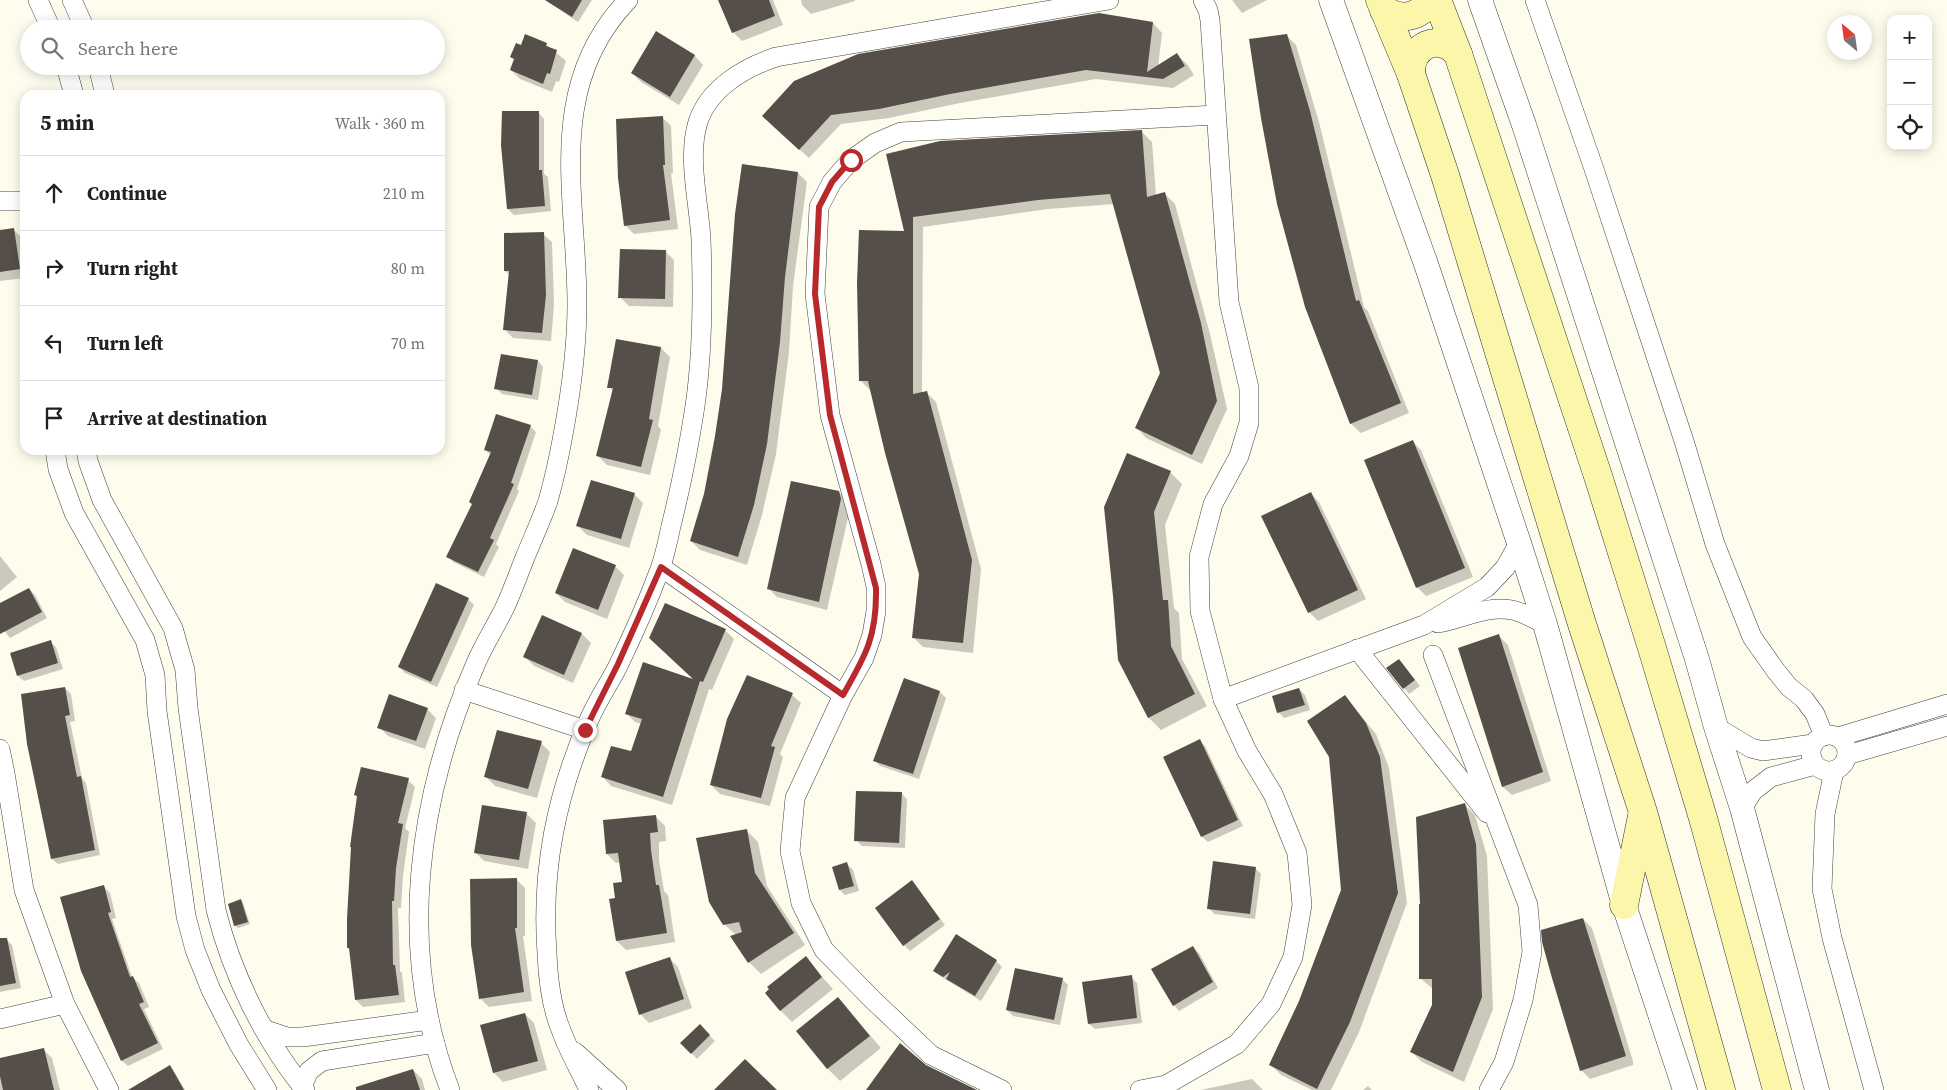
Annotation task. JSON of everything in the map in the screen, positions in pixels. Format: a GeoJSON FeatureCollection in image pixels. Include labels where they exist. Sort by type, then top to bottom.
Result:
{"type":"FeatureCollection","features":[{"type":"Feature","properties":{"kind":"main road"},"geometry":{"type":"LineString","coordinates":[[1382,5],[1390,14],[1405,17],[1420,11],[1430,0]]}},
{"type":"Feature","properties":{"kind":"main road"},"geometry":{"type":"LineString","coordinates":[[1437,0],[1458,54],[1599,479],[1652,648],[1703,818],[1778,1090]]}},
{"type":"Feature","properties":{"kind":"main road"},"geometry":{"type":"LineString","coordinates":[[1382,5],[1411,74],[1445,175],[1582,624],[1643,812],[1721,1090]]}},
{"type":"Feature","properties":{"kind":"main road"},"geometry":{"type":"LineString","coordinates":[[1411,74],[1412,60],[1420,48],[1427,45],[1441,43],[1448,45],[1458,54]]}},
{"type":"Feature","properties":{"kind":"main road"},"geometry":{"type":"LineString","coordinates":[[1624,905],[1643,812]]}},
{"type":"Feature","properties":{"kind":"street"},"geometry":{"type":"LineString","coordinates":[[38,0],[47,20]]}},
{"type":"Feature","properties":{"kind":"street"},"geometry":{"type":"LineString","coordinates":[[72,0],[81,20]]}},
{"type":"Feature","properties":{"kind":"street"},"geometry":{"type":"LineString","coordinates":[[450,1090],[435,1044],[424,991],[420,943],[420,875],[426,826],[437,769],[454,713],[477,659],[505,608],[550,492],[563,438],[572,373],[577,307],[575,242],[569,162],[573,109],[582,74],[598,40],[618,10],[628,0]]}},
{"type":"Feature","properties":{"kind":"street"},"geometry":{"type":"LineString","coordinates":[[590,1090],[561,1030],[548,976],[545,892],[550,848],[559,803],[573,759],[661,567],[686,464],[698,388],[702,303],[701,237],[694,139],[699,120],[708,102],[737,74],[755,64],[776,57],[1050,5],[1110,0]]}},
{"type":"Feature","properties":{"kind":"street"},"geometry":{"type":"LineString","coordinates":[[1140,1090],[1166,1085],[1237,1044],[1271,1004],[1293,956],[1302,905],[1297,853],[1273,794],[1247,752],[1223,699],[1200,611],[1200,557],[1213,504],[1239,456],[1249,423],[1249,388],[1229,302],[1210,20],[1203,0]]}},
{"type":"Feature","properties":{"kind":"street"},"geometry":{"type":"LineString","coordinates":[[1331,0],[1426,264],[1519,543],[1545,624],[1624,905],[1685,1090]]}},
{"type":"Feature","properties":{"kind":"street"},"geometry":{"type":"LineString","coordinates":[[1480,0],[1527,134],[1697,659],[1742,808],[1818,1090]]}},
{"type":"Feature","properties":{"kind":"street"},"geometry":{"type":"LineString","coordinates":[[1535,0],[1594,169],[1684,441],[1715,544],[1752,638],[1776,672],[1789,687],[1804,699],[1815,714],[1825,739],[1847,748],[1845,762],[1834,771],[1825,814],[1822,889],[1832,938],[1874,1090]]}},
{"type":"Feature","properties":{"kind":"street"},"geometry":{"type":"LineString","coordinates":[[68,75],[73,90]]}},
{"type":"Feature","properties":{"kind":"street"},"geometry":{"type":"LineString","coordinates":[[100,75],[104,90]]}},
{"type":"Feature","properties":{"kind":"street"},"geometry":{"type":"LineString","coordinates":[[1002,1090],[931,1055],[824,950],[800,903],[790,851],[795,798],[843,695],[864,658],[872,635],[876,611],[876,588],[871,564],[830,415],[815,294],[819,207],[832,182],[851,160],[875,143],[902,132],[1216,116]]}},
{"type":"Feature","properties":{"kind":"street"},"geometry":{"type":"LineString","coordinates":[[0,201],[20,201]]}},
{"type":"Feature","properties":{"kind":"street"},"geometry":{"type":"LineString","coordinates":[[56,455],[58,469],[74,513],[145,640],[155,675],[157,711],[186,916],[195,950],[211,990],[239,1045],[267,1090]]}},
{"type":"Feature","properties":{"kind":"street"},"geometry":{"type":"LineString","coordinates":[[87,455],[102,500],[173,628],[185,670],[188,708],[216,910],[224,940],[239,978],[266,1030],[303,1088]]}},
{"type":"Feature","properties":{"kind":"street"},"geometry":{"type":"LineString","coordinates":[[1424,625],[1487,587],[1505,568],[1519,543]]}},
{"type":"Feature","properties":{"kind":"street"},"geometry":{"type":"LineString","coordinates":[[661,567],[843,695]]}},
{"type":"Feature","properties":{"kind":"street"},"geometry":{"type":"LineString","coordinates":[[1223,699],[1424,625],[1444,622],[1488,610],[1502,609],[1522,613],[1545,624]]}},
{"type":"Feature","properties":{"kind":"street"},"geometry":{"type":"LineString","coordinates":[[1357,649],[1499,827]]}},
{"type":"Feature","properties":{"kind":"street"},"geometry":{"type":"LineString","coordinates":[[1433,655],[1528,904],[1532,952],[1523,1000],[1504,1062],[1489,1090]]}},
{"type":"Feature","properties":{"kind":"street"},"geometry":{"type":"LineString","coordinates":[[464,690],[585,730]]}},
{"type":"Feature","properties":{"kind":"street"},"geometry":{"type":"LineString","coordinates":[[1716,727],[1751,748],[1763,751],[1825,739],[1947,704]]}},
{"type":"Feature","properties":{"kind":"street"},"geometry":{"type":"LineString","coordinates":[[1847,755],[1947,726]]}},
{"type":"Feature","properties":{"kind":"street"},"geometry":{"type":"LineString","coordinates":[[1825,739],[1811,758],[1814,765],[1820,770],[1834,771]]}},
{"type":"Feature","properties":{"kind":"street"},"geometry":{"type":"LineString","coordinates":[[0,749],[24,890],[65,1004],[109,1090]]}},
{"type":"Feature","properties":{"kind":"street"},"geometry":{"type":"LineString","coordinates":[[164,757],[194,751]]}},
{"type":"Feature","properties":{"kind":"street"},"geometry":{"type":"LineString","coordinates":[[1742,808],[1753,790],[1771,777],[1814,765]]}},
{"type":"Feature","properties":{"kind":"street"},"geometry":{"type":"LineString","coordinates":[[0,1020],[65,1004]]}},
{"type":"Feature","properties":{"kind":"street"},"geometry":{"type":"LineString","coordinates":[[266,1030],[288,1037],[303,1037],[429,1020]]}},
{"type":"Feature","properties":{"kind":"street"},"geometry":{"type":"LineString","coordinates":[[303,1088],[309,1071],[322,1062],[435,1044]]}},
{"type":"Feature","properties":{"kind":"street"},"geometry":{"type":"LineString","coordinates":[[569,1047],[617,1090]]}},
{"type":"Feature","properties":{"kind":"building"},"geometry":{"type":"Polygon","coordinates":[[[545,0],[582,0],[572,17],[545,0]]]}},
{"type":"Feature","properties":{"kind":"building"},"geometry":{"type":"Polygon","coordinates":[[[718,0],[769,0],[775,16],[732,33],[718,0]]]}},
{"type":"Feature","properties":{"kind":"building"},"geometry":{"type":"Polygon","coordinates":[[[1099,13],[1153,22],[1147,72],[1177,53],[1185,66],[1163,79],[1086,70],[950,94],[879,109],[831,115],[799,150],[762,116],[794,81],[858,54],[1099,13]]]}},
{"type":"Feature","properties":{"kind":"building"},"geometry":{"type":"Polygon","coordinates":[[[656,31],[695,55],[670,97],[631,73],[656,31]]]}},
{"type":"Feature","properties":{"kind":"building"},"geometry":{"type":"Polygon","coordinates":[[[525,34],[547,43],[546,46],[557,50],[550,74],[547,73],[543,84],[510,70],[514,59],[510,57],[516,43],[521,45],[525,34]]]}},
{"type":"Feature","properties":{"kind":"building"},"geometry":{"type":"Polygon","coordinates":[[[1287,34],[1310,111],[1356,301],[1359,300],[1401,403],[1350,424],[1305,307],[1277,204],[1261,118],[1249,39],[1287,34]]]}},
{"type":"Feature","properties":{"kind":"building"},"geometry":{"type":"Polygon","coordinates":[[[502,111],[539,111],[539,170],[542,170],[545,206],[507,209],[501,145],[502,111]]]}},
{"type":"Feature","properties":{"kind":"building"},"geometry":{"type":"Polygon","coordinates":[[[663,116],[665,165],[663,165],[670,220],[624,226],[618,178],[616,119],[663,116]]]}},
{"type":"Feature","properties":{"kind":"building"},"geometry":{"type":"Polygon","coordinates":[[[1142,130],[1147,197],[1165,192],[1201,323],[1217,401],[1192,455],[1135,428],[1160,373],[1110,194],[1038,200],[913,217],[913,394],[927,391],[972,560],[963,643],[912,638],[919,574],[885,453],[868,381],[859,381],[857,283],[859,230],[904,231],[886,154],[940,141],[1142,130]]]}},
{"type":"Feature","properties":{"kind":"building"},"geometry":{"type":"Polygon","coordinates":[[[742,164],[798,172],[767,444],[754,505],[738,557],[690,541],[704,494],[722,389],[735,214],[742,164]]]}},
{"type":"Feature","properties":{"kind":"building"},"geometry":{"type":"Polygon","coordinates":[[[14,228],[20,269],[0,272],[0,230],[14,228]]]}},
{"type":"Feature","properties":{"kind":"building"},"geometry":{"type":"Polygon","coordinates":[[[544,232],[546,295],[542,333],[503,330],[509,271],[504,271],[504,233],[544,232]]]}},
{"type":"Feature","properties":{"kind":"building"},"geometry":{"type":"Polygon","coordinates":[[[620,249],[666,250],[665,299],[618,298],[620,249]]]}},
{"type":"Feature","properties":{"kind":"building"},"geometry":{"type":"Polygon","coordinates":[[[616,339],[661,347],[649,419],[653,420],[641,467],[596,456],[613,388],[607,388],[616,339]]]}},
{"type":"Feature","properties":{"kind":"building"},"geometry":{"type":"Polygon","coordinates":[[[501,354],[538,360],[532,395],[494,389],[501,354]]]}},
{"type":"Feature","properties":{"kind":"building"},"geometry":{"type":"Polygon","coordinates":[[[496,414],[531,425],[511,483],[514,484],[490,538],[494,540],[478,572],[446,557],[472,504],[469,502],[491,452],[484,450],[496,414]]]}},
{"type":"Feature","properties":{"kind":"building"},"geometry":{"type":"Polygon","coordinates":[[[1413,440],[1465,568],[1416,588],[1364,460],[1413,440]]]}},
{"type":"Feature","properties":{"kind":"building"},"geometry":{"type":"Polygon","coordinates":[[[1127,453],[1171,471],[1154,512],[1163,600],[1168,600],[1171,646],[1195,694],[1148,718],[1118,660],[1104,507],[1127,453]]]}},
{"type":"Feature","properties":{"kind":"building"},"geometry":{"type":"Polygon","coordinates":[[[591,480],[635,493],[621,539],[576,526],[591,480]]]}},
{"type":"Feature","properties":{"kind":"building"},"geometry":{"type":"Polygon","coordinates":[[[791,481],[839,491],[841,499],[819,602],[767,589],[791,481]]]}},
{"type":"Feature","properties":{"kind":"building"},"geometry":{"type":"Polygon","coordinates":[[[1311,492],[1358,590],[1308,613],[1261,516],[1311,492]]]}},
{"type":"Feature","properties":{"kind":"building"},"geometry":{"type":"Polygon","coordinates":[[[573,548],[616,565],[598,610],[555,593],[573,548]]]}},
{"type":"Feature","properties":{"kind":"building"},"geometry":{"type":"Polygon","coordinates":[[[436,583],[469,598],[431,682],[398,667],[436,583]]]}},
{"type":"Feature","properties":{"kind":"building"},"geometry":{"type":"Polygon","coordinates":[[[29,588],[42,612],[0,634],[0,603],[29,588]]]}},
{"type":"Feature","properties":{"kind":"building"},"geometry":{"type":"Polygon","coordinates":[[[665,603],[726,629],[703,682],[700,681],[663,797],[601,777],[611,746],[631,751],[642,719],[625,714],[643,662],[693,679],[649,638],[665,603]]]}},
{"type":"Feature","properties":{"kind":"building"},"geometry":{"type":"Polygon","coordinates":[[[542,615],[582,633],[564,675],[523,657],[542,615]]]}},
{"type":"Feature","properties":{"kind":"building"},"geometry":{"type":"Polygon","coordinates":[[[1499,634],[1543,772],[1502,787],[1458,648],[1499,634]]]}},
{"type":"Feature","properties":{"kind":"building"},"geometry":{"type":"Polygon","coordinates":[[[51,640],[58,663],[17,676],[10,653],[51,640]]]}},
{"type":"Feature","properties":{"kind":"building"},"geometry":{"type":"Polygon","coordinates":[[[1399,659],[1415,680],[1403,689],[1386,668],[1399,659]]]}},
{"type":"Feature","properties":{"kind":"building"},"geometry":{"type":"Polygon","coordinates":[[[747,675],[793,693],[771,746],[775,747],[761,798],[710,785],[727,719],[747,675]]]}},
{"type":"Feature","properties":{"kind":"building"},"geometry":{"type":"Polygon","coordinates":[[[904,678],[940,691],[913,774],[873,761],[904,678]]]}},
{"type":"Feature","properties":{"kind":"building"},"geometry":{"type":"Polygon","coordinates":[[[65,687],[70,715],[65,716],[77,777],[81,776],[95,850],[51,859],[27,744],[21,694],[65,687]]]}},
{"type":"Feature","properties":{"kind":"building"},"geometry":{"type":"Polygon","coordinates":[[[1299,688],[1305,705],[1277,713],[1272,696],[1299,688]]]}},
{"type":"Feature","properties":{"kind":"building"},"geometry":{"type":"Polygon","coordinates":[[[389,694],[428,708],[416,741],[377,728],[389,694]]]}},
{"type":"Feature","properties":{"kind":"building"},"geometry":{"type":"Polygon","coordinates":[[[1345,695],[1366,723],[1380,757],[1398,893],[1350,1022],[1317,1089],[1269,1065],[1299,1001],[1341,890],[1329,757],[1307,721],[1345,695]]]}},
{"type":"Feature","properties":{"kind":"building"},"geometry":{"type":"Polygon","coordinates":[[[497,730],[542,741],[528,789],[484,777],[497,730]]]}},
{"type":"Feature","properties":{"kind":"building"},"geometry":{"type":"Polygon","coordinates":[[[1200,739],[1238,820],[1201,837],[1163,757],[1200,739]]]}},
{"type":"Feature","properties":{"kind":"building"},"geometry":{"type":"Polygon","coordinates":[[[361,767],[409,778],[398,823],[403,824],[396,868],[394,901],[392,901],[393,965],[395,965],[399,995],[355,1000],[349,948],[347,948],[347,919],[350,847],[357,796],[354,795],[361,767]]]}},
{"type":"Feature","properties":{"kind":"building"},"geometry":{"type":"Polygon","coordinates":[[[856,791],[902,792],[899,843],[854,841],[856,791]]]}},
{"type":"Feature","properties":{"kind":"building"},"geometry":{"type":"Polygon","coordinates":[[[1465,803],[1476,844],[1482,997],[1453,1072],[1410,1052],[1432,1005],[1432,979],[1419,979],[1420,904],[1416,817],[1465,803]]]}},
{"type":"Feature","properties":{"kind":"building"},"geometry":{"type":"Polygon","coordinates":[[[482,805],[527,812],[519,860],[474,853],[482,805]]]}},
{"type":"Feature","properties":{"kind":"building"},"geometry":{"type":"Polygon","coordinates":[[[656,815],[658,832],[650,833],[651,850],[656,885],[659,885],[667,933],[616,941],[609,899],[615,898],[613,883],[622,882],[618,853],[606,854],[603,820],[656,815]]]}},
{"type":"Feature","properties":{"kind":"building"},"geometry":{"type":"Polygon","coordinates":[[[747,829],[755,873],[794,933],[748,963],[730,936],[742,932],[739,922],[723,925],[709,902],[696,838],[747,829]]]}},
{"type":"Feature","properties":{"kind":"building"},"geometry":{"type":"Polygon","coordinates":[[[1213,861],[1256,867],[1250,914],[1207,909],[1213,861]]]}},
{"type":"Feature","properties":{"kind":"building"},"geometry":{"type":"Polygon","coordinates":[[[847,862],[854,886],[839,890],[832,867],[847,862]]]}},
{"type":"Feature","properties":{"kind":"building"},"geometry":{"type":"Polygon","coordinates":[[[517,878],[517,928],[515,928],[524,992],[479,999],[471,945],[470,879],[517,878]]]}},
{"type":"Feature","properties":{"kind":"building"},"geometry":{"type":"Polygon","coordinates":[[[912,880],[940,919],[903,946],[875,908],[912,880]]]}},
{"type":"Feature","properties":{"kind":"building"},"geometry":{"type":"Polygon","coordinates":[[[104,885],[111,912],[108,913],[130,977],[133,976],[144,1002],[139,1004],[158,1043],[121,1061],[81,971],[60,897],[104,885]]]}},
{"type":"Feature","properties":{"kind":"building"},"geometry":{"type":"Polygon","coordinates":[[[241,899],[248,922],[234,926],[228,904],[241,899]]]}},
{"type":"Feature","properties":{"kind":"building"},"geometry":{"type":"Polygon","coordinates":[[[1583,918],[1626,1056],[1580,1071],[1542,942],[1541,930],[1583,918]]]}},
{"type":"Feature","properties":{"kind":"building"},"geometry":{"type":"Polygon","coordinates":[[[956,934],[997,960],[975,996],[946,979],[950,972],[943,977],[933,971],[956,934]]]}},
{"type":"Feature","properties":{"kind":"building"},"geometry":{"type":"Polygon","coordinates":[[[0,938],[7,938],[16,983],[0,986],[0,938]]]}},
{"type":"Feature","properties":{"kind":"building"},"geometry":{"type":"Polygon","coordinates":[[[1193,946],[1213,982],[1173,1006],[1151,969],[1193,946]]]}},
{"type":"Feature","properties":{"kind":"building"},"geometry":{"type":"Polygon","coordinates":[[[806,956],[822,977],[780,1011],[765,993],[769,989],[767,987],[806,956]]]}},
{"type":"Feature","properties":{"kind":"building"},"geometry":{"type":"Polygon","coordinates":[[[670,957],[684,999],[639,1015],[625,972],[670,957]]]}},
{"type":"Feature","properties":{"kind":"building"},"geometry":{"type":"Polygon","coordinates":[[[1015,968],[1063,978],[1054,1020],[1006,1010],[1015,968]]]}},
{"type":"Feature","properties":{"kind":"building"},"geometry":{"type":"Polygon","coordinates":[[[1132,975],[1137,1018],[1088,1024],[1082,982],[1132,975]]]}},
{"type":"Feature","properties":{"kind":"building"},"geometry":{"type":"Polygon","coordinates":[[[838,997],[870,1036],[827,1069],[796,1031],[838,997]]]}},
{"type":"Feature","properties":{"kind":"building"},"geometry":{"type":"Polygon","coordinates":[[[525,1013],[538,1061],[493,1073],[480,1025],[525,1013]]]}},
{"type":"Feature","properties":{"kind":"building"},"geometry":{"type":"Polygon","coordinates":[[[700,1024],[710,1035],[691,1054],[680,1043],[700,1024]]]}},
{"type":"Feature","properties":{"kind":"building"},"geometry":{"type":"Polygon","coordinates":[[[900,1043],[926,1065],[977,1090],[866,1090],[900,1043]]]}},
{"type":"Feature","properties":{"kind":"building"},"geometry":{"type":"Polygon","coordinates":[[[44,1048],[54,1090],[3,1090],[0,1076],[0,1058],[44,1048]]]}},
{"type":"Feature","properties":{"kind":"building"},"geometry":{"type":"Polygon","coordinates":[[[745,1059],[777,1090],[714,1090],[745,1059]]]}},
{"type":"Feature","properties":{"kind":"building"},"geometry":{"type":"Polygon","coordinates":[[[170,1065],[184,1090],[128,1090],[170,1065]]]}},
{"type":"Feature","properties":{"kind":"building"},"geometry":{"type":"Polygon","coordinates":[[[413,1069],[420,1090],[356,1090],[356,1087],[413,1069]]]}},
{"type":"Feature","properties":{"kind":"route"},"geometry":{"type":"LineString","coordinates":[[585,730],[618,664],[661,567],[843,695],[864,658],[872,635],[876,611],[876,588],[830,415],[815,294],[819,207],[832,182],[851,160]]}}]}
